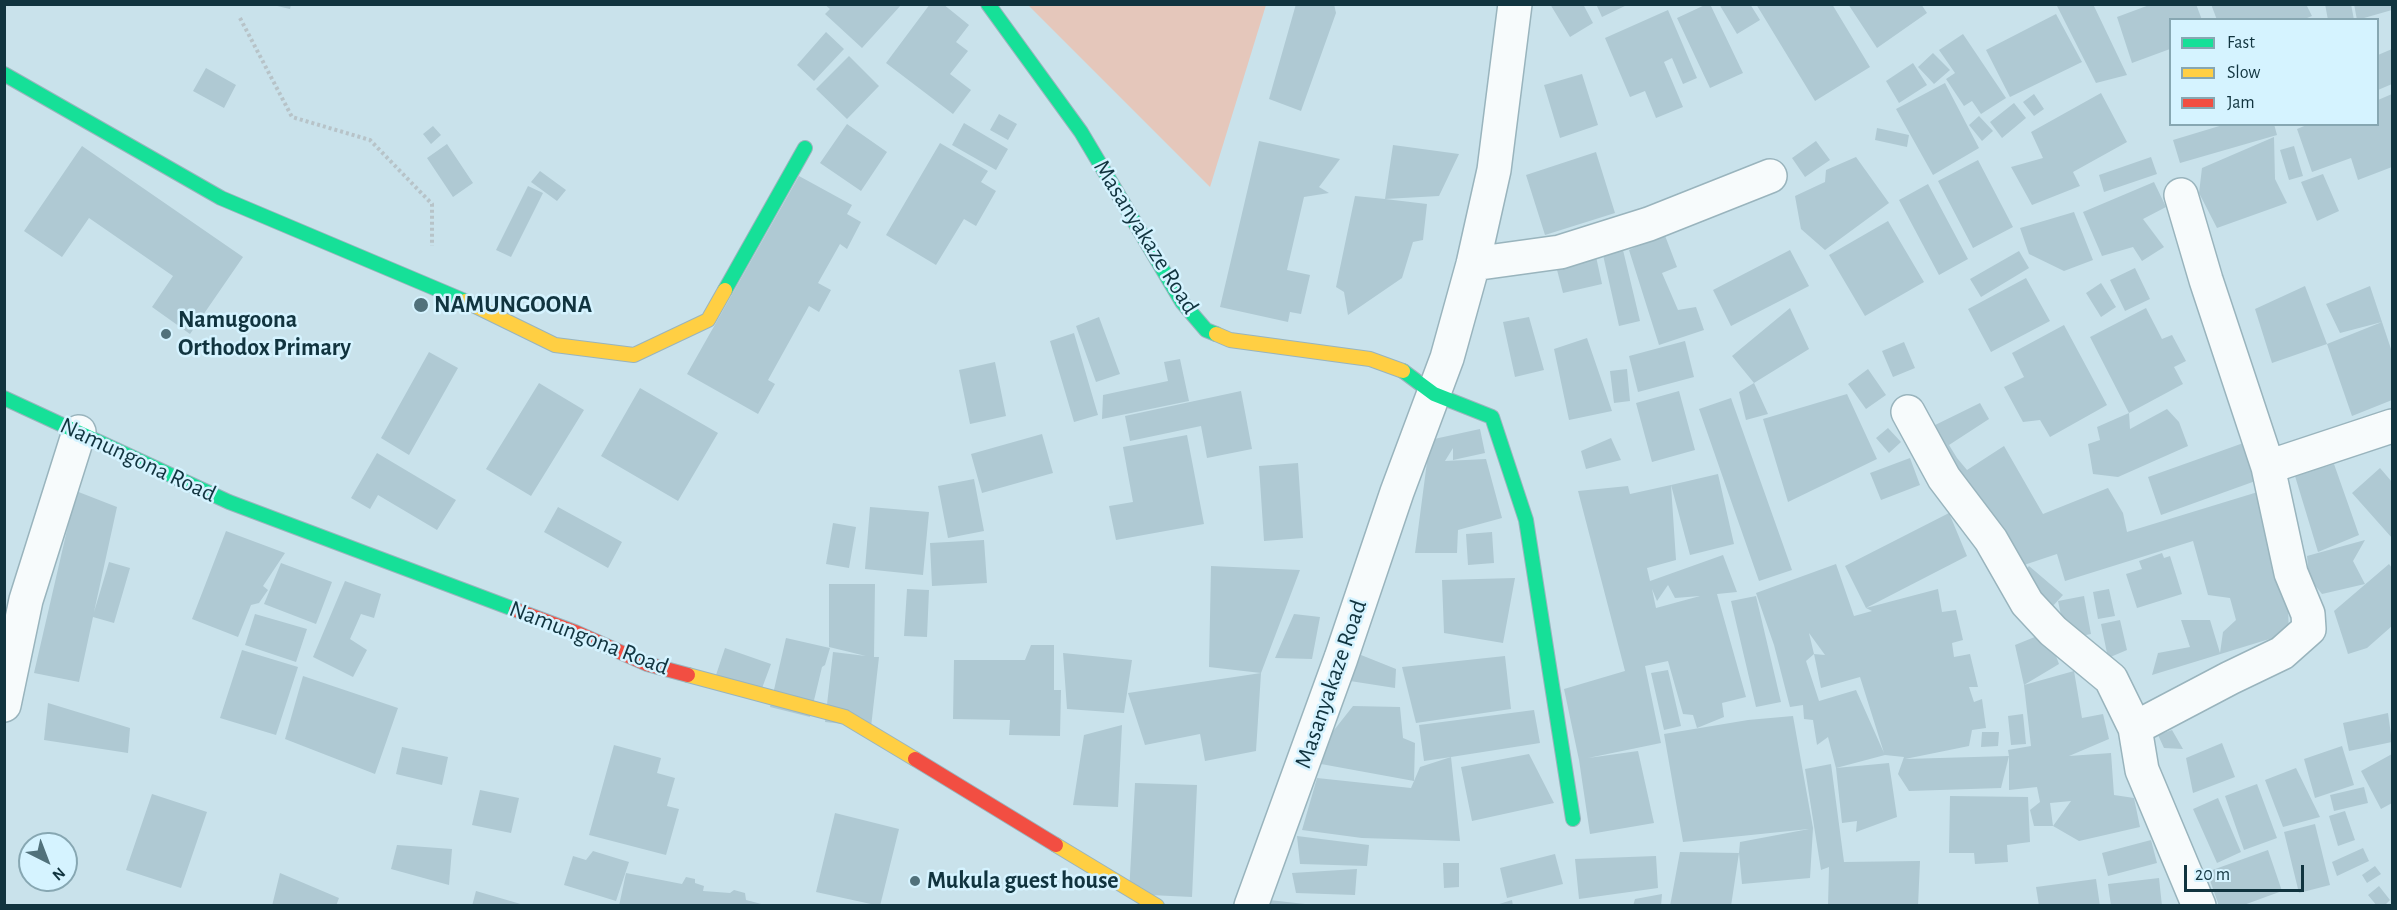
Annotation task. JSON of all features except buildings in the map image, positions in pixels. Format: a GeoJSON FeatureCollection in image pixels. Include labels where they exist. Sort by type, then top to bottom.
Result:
{"type":"FeatureCollection","features":[{"type":"Feature","properties":{"kind":"street","name":"Masanyakaze Road"},"geometry":{"type":"LineString","coordinates":[[988,4],[1081,132],[1182,303],[1206,330],[1230,340],[1370,359],[1399,368],[1434,394],[1492,417],[1523,510],[1573,819]]}},
{"type":"Feature","properties":{"kind":"street","name":"Masanyakaze Road"},"geometry":{"type":"LineString","coordinates":[[1251,906],[1397,492],[1448,358],[1473,264],[1494,170],[1515,4]]}},
{"type":"Feature","properties":{"kind":"street"},"geometry":{"type":"LineString","coordinates":[[4,74],[221,198],[432,286],[555,345],[634,355],[708,320],[806,148]]}},
{"type":"Feature","properties":{"kind":"street"},"geometry":{"type":"LineString","coordinates":[[1473,264],[1560,252],[1649,224],[1770,176]]}},
{"type":"Feature","properties":{"kind":"street"},"geometry":{"type":"LineString","coordinates":[[2135,728],[2282,653],[2309,629],[2308,614],[2291,573],[2268,467],[2181,195]]}},
{"type":"Feature","properties":{"kind":"street","name":"Namungona Road"},"geometry":{"type":"LineString","coordinates":[[4,398],[229,502],[575,632],[647,664],[845,717],[1157,906]]}},
{"type":"Feature","properties":{"kind":"street"},"geometry":{"type":"LineString","coordinates":[[1908,412],[1944,478],[1990,540],[2027,603],[2053,631],[2111,679],[2135,728],[2142,770],[2199,906]]}},
{"type":"Feature","properties":{"kind":"street"},"geometry":{"type":"LineString","coordinates":[[2268,467],[2392,426]]}},
{"type":"Feature","properties":{"kind":"street"},"geometry":{"type":"LineString","coordinates":[[4,705],[26,600],[79,432]]}},
{"type":"Feature","properties":{"kind":"path"},"geometry":{"type":"LineString","coordinates":[[240,18],[291,117],[370,140],[432,204],[432,286]]}},
{"type":"Feature","properties":{"kind":"shaded area"},"geometry":{"type":"Polygon","coordinates":[[[1028,5],[1266,5],[1210,187],[1028,5]]]}},
{"type":"Feature","properties":{"kind":"traffic: fast"},"geometry":{"type":"LineString","coordinates":[[988,4],[1081,132],[1182,302],[1206,330],[1216,334]]}},
{"type":"Feature","properties":{"kind":"traffic: fast"},"geometry":{"type":"LineString","coordinates":[[4,74],[221,198],[465,301]]}},
{"type":"Feature","properties":{"kind":"traffic: fast"},"geometry":{"type":"LineString","coordinates":[[725,290],[805,148]]}},
{"type":"Feature","properties":{"kind":"traffic: fast"},"geometry":{"type":"LineString","coordinates":[[1403,371],[1434,394],[1492,417],[1526,520],[1573,819]]}},
{"type":"Feature","properties":{"kind":"traffic: fast"},"geometry":{"type":"LineString","coordinates":[[4,398],[229,502],[516,610]]}},
{"type":"Feature","properties":{"kind":"traffic: slow"},"geometry":{"type":"LineString","coordinates":[[465,301],[555,345],[634,355],[708,320],[725,290]]}},
{"type":"Feature","properties":{"kind":"traffic: slow"},"geometry":{"type":"LineString","coordinates":[[1216,334],[1230,340],[1370,359],[1403,371]]}},
{"type":"Feature","properties":{"kind":"traffic: slow"},"geometry":{"type":"LineString","coordinates":[[688,675],[845,717],[915,759]]}},
{"type":"Feature","properties":{"kind":"traffic: slow"},"geometry":{"type":"LineString","coordinates":[[1056,845],[1157,906]]}},
{"type":"Feature","properties":{"kind":"traffic: jam"},"geometry":{"type":"LineString","coordinates":[[516,610],[575,632],[647,664],[688,675]]}},
{"type":"Feature","properties":{"kind":"traffic: jam"},"geometry":{"type":"LineString","coordinates":[[915,759],[1056,845]]}},
{"type":"Feature","properties":{"kind":"place","name":"NAMUNGOONA"},"geometry":{"type":"Point","coordinates":[421,305]}},
{"type":"Feature","properties":{"kind":"place","name":"Namugoona Orthodox Primary"},"geometry":{"type":"Point","coordinates":[166,334]}},
{"type":"Feature","properties":{"kind":"place","name":"Mukula guest house"},"geometry":{"type":"Point","coordinates":[915,881]}}]}
